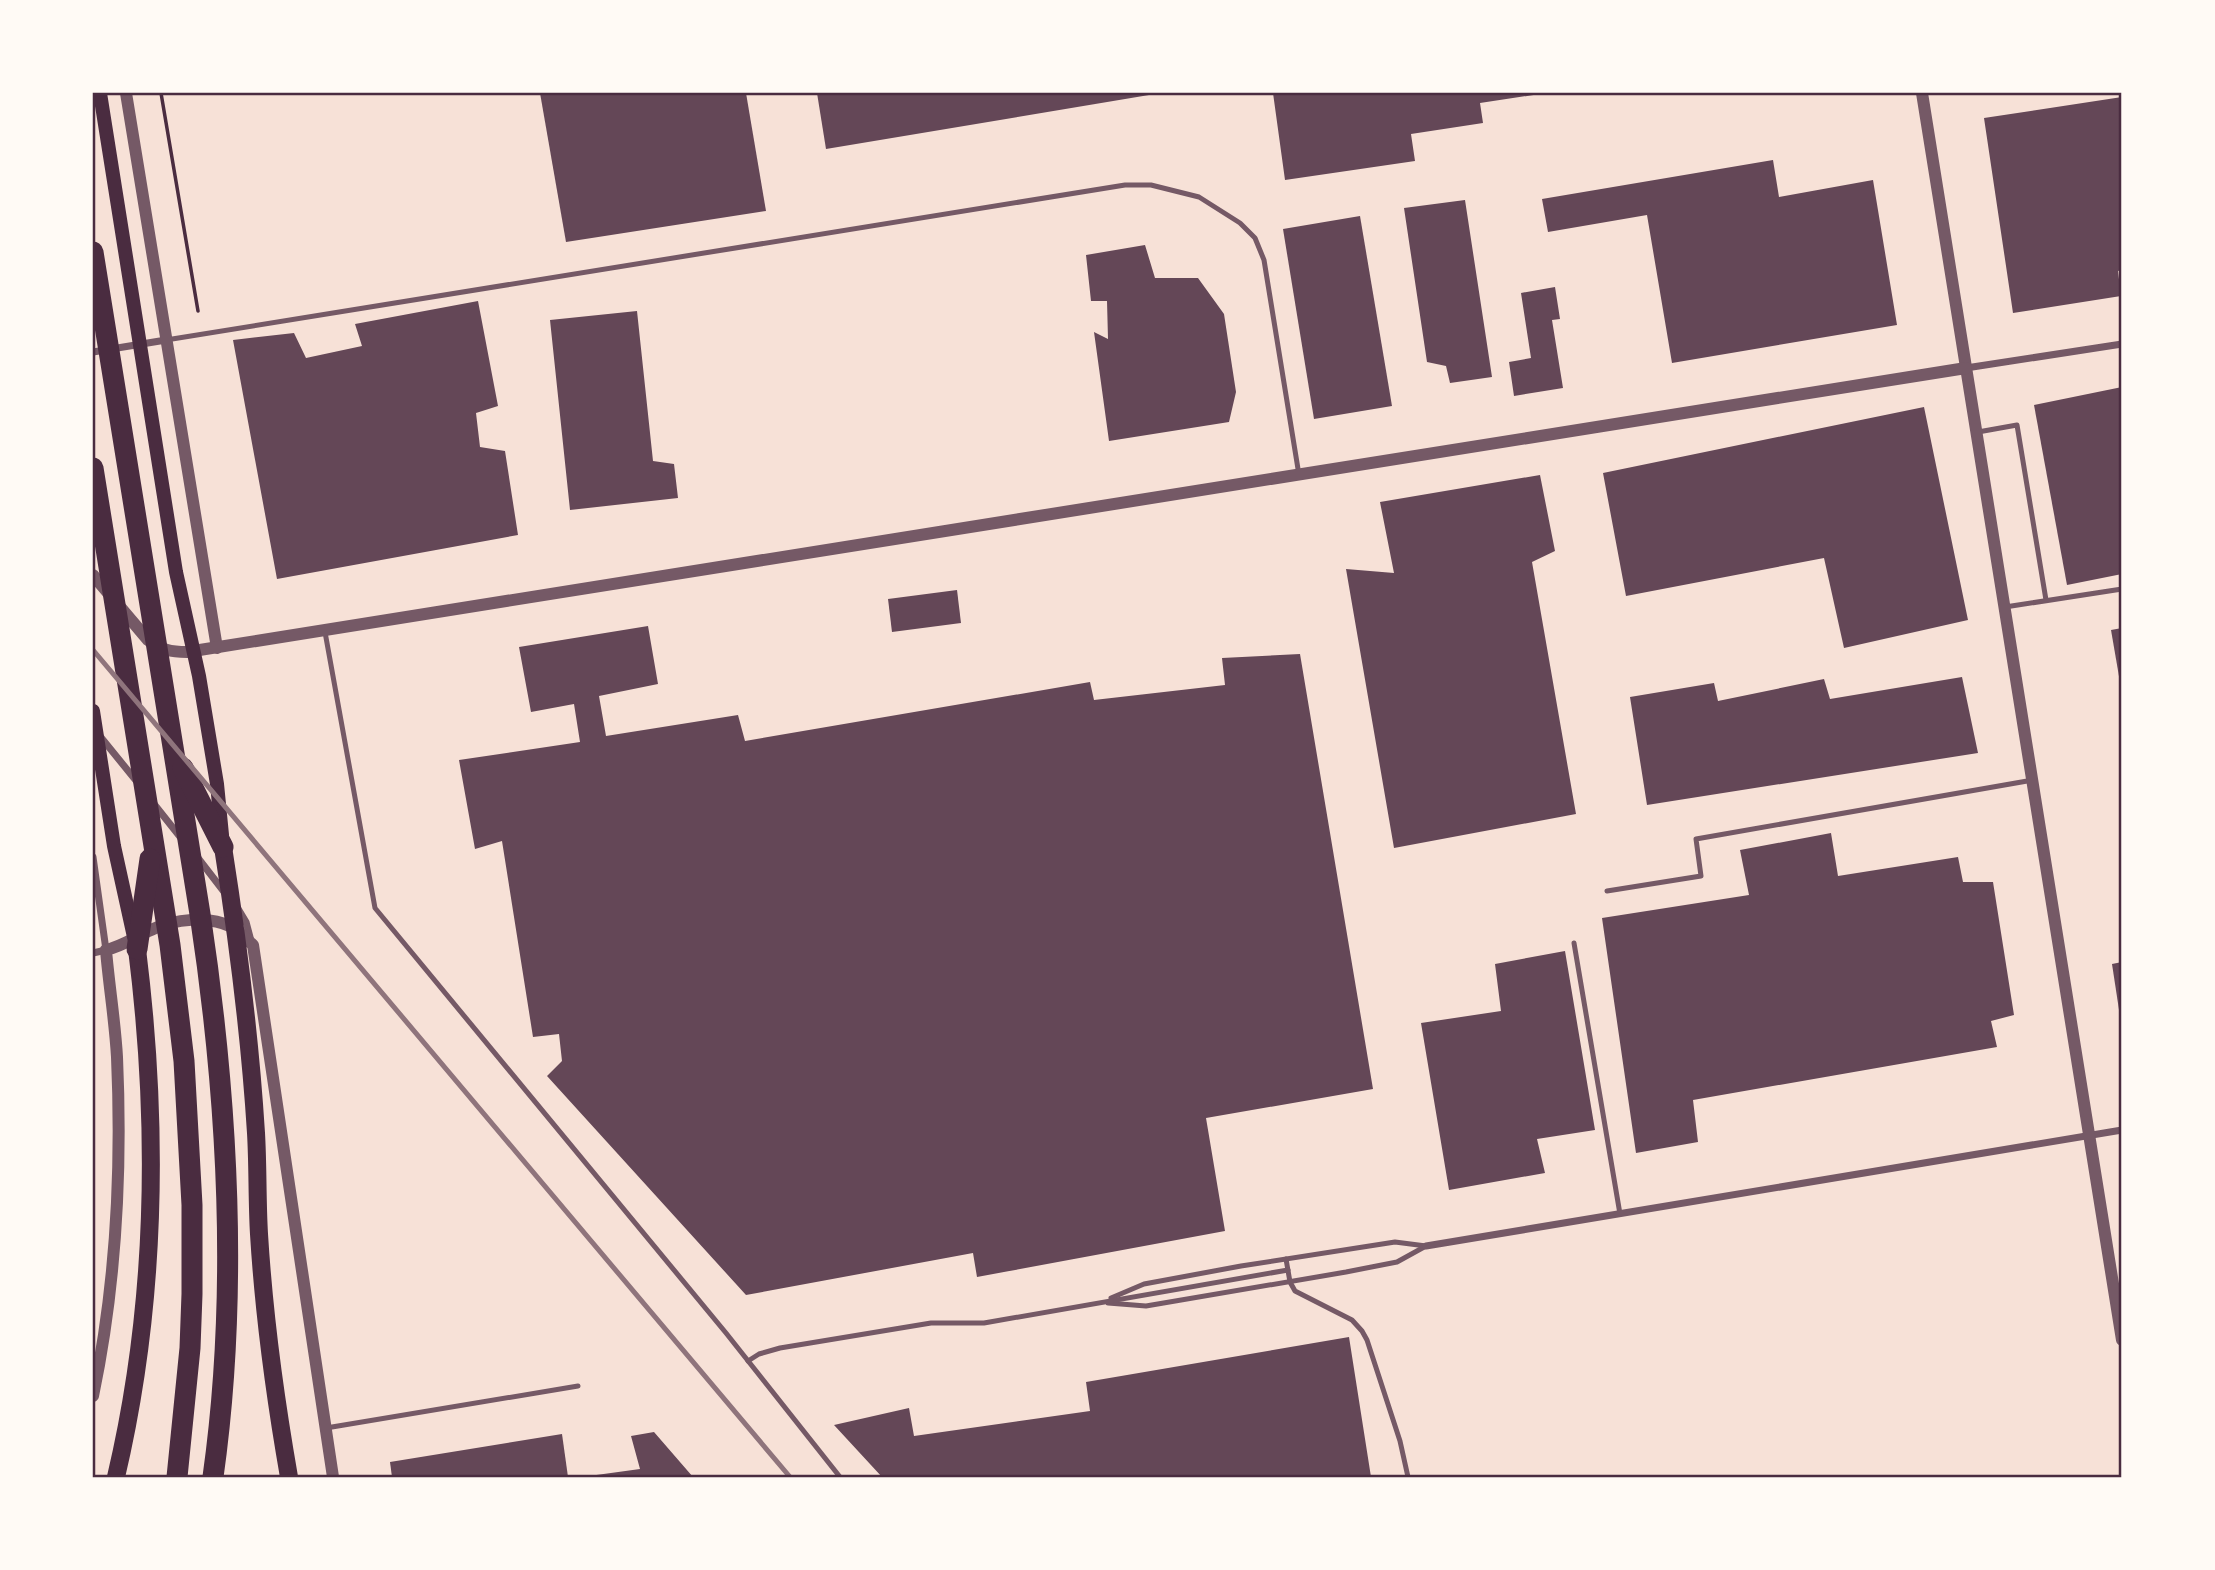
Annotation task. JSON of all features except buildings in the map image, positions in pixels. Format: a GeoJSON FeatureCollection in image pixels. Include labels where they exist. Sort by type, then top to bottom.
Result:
{"type":"FeatureCollection","features":[{"type":"Feature","properties":{"kind":"highway"},"geometry":{"type":"LineString","coordinates":[[93,252],[209,976],[226,1175],[225,1323],[213,1477]]}},
{"type":"Feature","properties":{"kind":"highway"},"geometry":{"type":"LineString","coordinates":[[93,468],[153,840],[184,1061],[191,1179],[192,1268],[190,1348],[177,1477]]}},
{"type":"Feature","properties":{"kind":"highway"},"geometry":{"type":"LineString","coordinates":[[173,746],[223,847]]}},
{"type":"Feature","properties":{"kind":"highway"},"geometry":{"type":"LineString","coordinates":[[137,949],[153,840]]}},
{"type":"Feature","properties":{"kind":"main road"},"geometry":{"type":"LineString","coordinates":[[100,93],[176,572],[199,676],[216,784],[246,1012],[256,1131],[264,1307],[289,1477]]}},
{"type":"Feature","properties":{"kind":"main road"},"geometry":{"type":"LineString","coordinates":[[93,711],[114,846],[137,949],[147,1032],[150,1088],[152,1209],[146,1299],[116,1477]]}},
{"type":"Feature","properties":{"kind":"street"},"geometry":{"type":"LineString","coordinates":[[126,93],[217,648]]}},
{"type":"Feature","properties":{"kind":"street"},"geometry":{"type":"LineString","coordinates":[[1922,93],[2122,1340]]}},
{"type":"Feature","properties":{"kind":"street"},"geometry":{"type":"LineString","coordinates":[[93,352],[166,340]]}},
{"type":"Feature","properties":{"kind":"street"},"geometry":{"type":"LineString","coordinates":[[93,575],[148,640],[158,648],[177,652],[217,648],[2122,344]]}},
{"type":"Feature","properties":{"kind":"street"},"geometry":{"type":"LineString","coordinates":[[93,728],[236,907],[248,926],[333,1477]]}},
{"type":"Feature","properties":{"kind":"street"},"geometry":{"type":"LineString","coordinates":[[93,857],[99,952],[117,1056],[118,1142],[111,1281],[93,1396]]}},
{"type":"Feature","properties":{"kind":"street"},"geometry":{"type":"LineString","coordinates":[[99,952],[123,945],[161,926],[189,920],[229,926],[253,945]]}},
{"type":"Feature","properties":{"kind":"street"},"geometry":{"type":"LineString","coordinates":[[1426,1246],[2122,1130]]}},
{"type":"Feature","properties":{"kind":"lane"},"geometry":{"type":"LineString","coordinates":[[166,340],[1125,185],[1151,185],[1199,197],[1240,223],[1255,238],[1264,260],[1299,475]]}},
{"type":"Feature","properties":{"kind":"lane"},"geometry":{"type":"LineString","coordinates":[[1978,432],[2017,425],[2046,600]]}},
{"type":"Feature","properties":{"kind":"lane"},"geometry":{"type":"LineString","coordinates":[[2006,607],[2122,589]]}},
{"type":"Feature","properties":{"kind":"lane"},"geometry":{"type":"LineString","coordinates":[[324,630],[375,908],[748,1361],[840,1477]]}},
{"type":"Feature","properties":{"kind":"lane"},"geometry":{"type":"LineString","coordinates":[[1607,891],[1701,876],[1696,839],[2033,780]]}},
{"type":"Feature","properties":{"kind":"lane"},"geometry":{"type":"LineString","coordinates":[[1574,943],[1620,1214]]}},
{"type":"Feature","properties":{"kind":"lane"},"geometry":{"type":"LineString","coordinates":[[1102,1303],[1144,1284],[1286,1259],[1395,1242],[1426,1246]]}},
{"type":"Feature","properties":{"kind":"lane"},"geometry":{"type":"LineString","coordinates":[[1102,1303],[1146,1306],[1290,1282],[1397,1262],[1426,1246]]}},
{"type":"Feature","properties":{"kind":"lane"},"geometry":{"type":"LineString","coordinates":[[1286,1259],[1290,1282],[1295,1291],[1352,1320],[1362,1331],[1372,1350],[1401,1441],[1408,1477]]}},
{"type":"Feature","properties":{"kind":"lane"},"geometry":{"type":"LineString","coordinates":[[748,1361],[767,1351],[931,1323],[984,1323],[1288,1270]]}},
{"type":"Feature","properties":{"kind":"lane"},"geometry":{"type":"LineString","coordinates":[[326,1429],[578,1386]]}},
{"type":"Feature","properties":{"kind":"path"},"geometry":{"type":"LineString","coordinates":[[161,93],[198,311]]}},
{"type":"Feature","properties":{"kind":"railway"},"geometry":{"type":"LineString","coordinates":[[93,650],[790,1477]]}}]}
